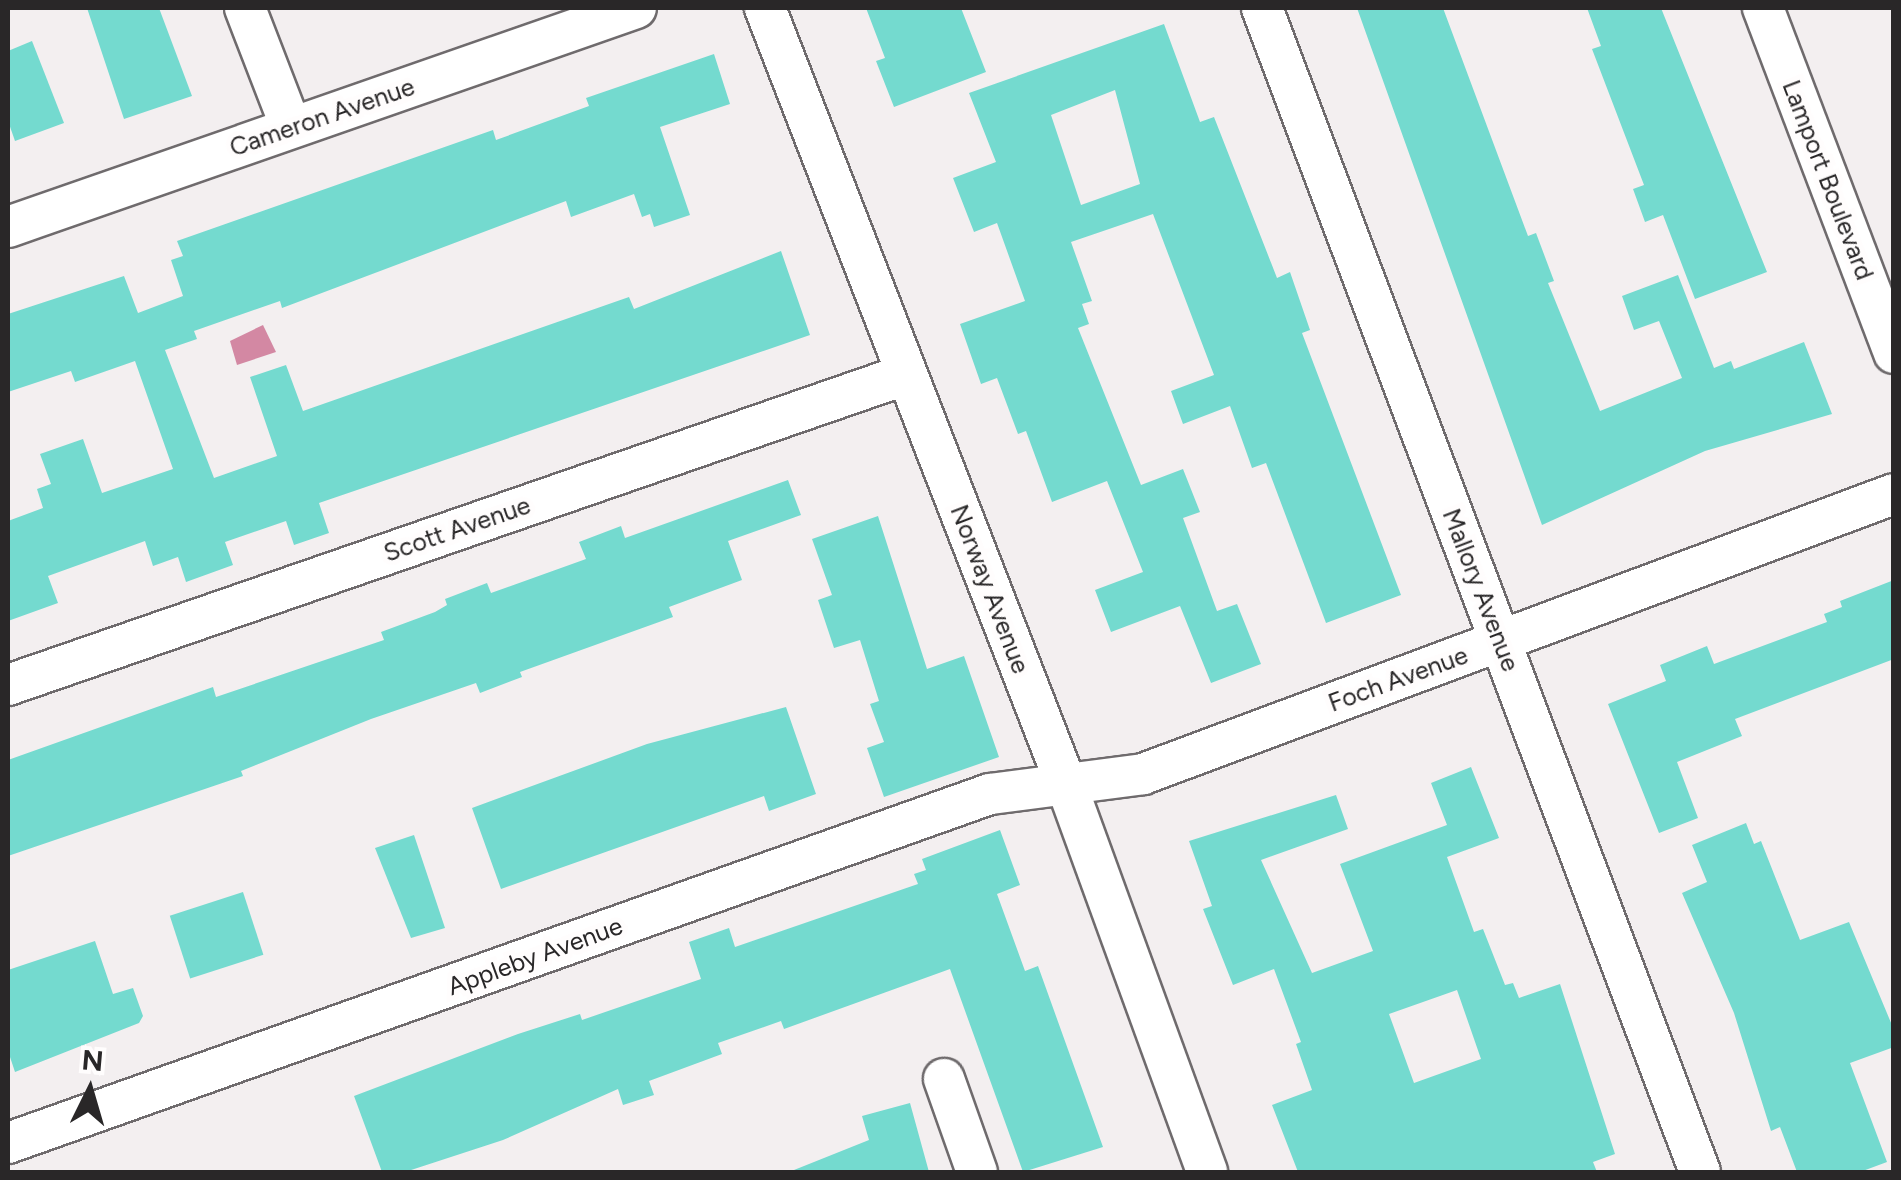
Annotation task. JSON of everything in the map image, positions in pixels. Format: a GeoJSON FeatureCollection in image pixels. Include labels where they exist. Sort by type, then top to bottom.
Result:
{"type":"FeatureCollection","features":[{"type":"Feature","properties":{"kind":"street"},"geometry":{"type":"LineString","coordinates":[[245,8],[291,127]]}},
{"type":"Feature","properties":{"kind":"street","name":"Cameron Avenue"},"geometry":{"type":"LineString","coordinates":[[8,227],[636,8]]}},
{"type":"Feature","properties":{"kind":"street","name":"Norway Avenue"},"geometry":{"type":"LineString","coordinates":[[765,8],[1066,784],[1208,1172]]}},
{"type":"Feature","properties":{"kind":"street","name":"Mallory Avenue"},"geometry":{"type":"LineString","coordinates":[[1262,8],[1700,1172]]}},
{"type":"Feature","properties":{"kind":"street","name":"Lamport Boulevard"},"geometry":{"type":"LineString","coordinates":[[1763,8],[1894,353]]}},
{"type":"Feature","properties":{"kind":"street","name":"Scott Avenue"},"geometry":{"type":"LineString","coordinates":[[8,685],[906,374]]}},
{"type":"Feature","properties":{"kind":"street","name":"Foch Avenue"},"geometry":{"type":"LineString","coordinates":[[1066,784],[1143,774],[1894,494]]}},
{"type":"Feature","properties":{"kind":"street","name":"Appleby Avenue"},"geometry":{"type":"LineString","coordinates":[[8,1143],[990,794],[1066,784]]}},
{"type":"Feature","properties":{"kind":"street"},"geometry":{"type":"LineString","coordinates":[[944,1078],[978,1172]]}},
{"type":"Feature","properties":{"kind":"shaded area"},"geometry":{"type":"Polygon","coordinates":[[[263,325],[276,352],[237,365],[230,341],[263,325]]]}},
{"type":"Feature","properties":{"kind":"building"},"geometry":{"type":"Polygon","coordinates":[[[87,8],[159,8],[192,96],[124,119],[87,8]]]}},
{"type":"Feature","properties":{"kind":"building"},"geometry":{"type":"Polygon","coordinates":[[[866,8],[961,8],[986,72],[894,107],[876,61],[885,58],[866,8]]]}},
{"type":"Feature","properties":{"kind":"building"},"geometry":{"type":"Polygon","coordinates":[[[1357,8],[1443,8],[1528,236],[1536,233],[1554,281],[1548,283],[1600,411],[1682,378],[1659,321],[1634,330],[1622,296],[1678,275],[1714,368],[1731,361],[1734,369],[1804,342],[1832,414],[1705,451],[1542,525],[1357,8]]]}},
{"type":"Feature","properties":{"kind":"building"},"geometry":{"type":"Polygon","coordinates":[[[1587,8],[1661,8],[1767,272],[1695,299],[1663,215],[1645,222],[1633,189],[1644,185],[1592,49],[1601,46],[1587,8]]]}},
{"type":"Feature","properties":{"kind":"building"},"geometry":{"type":"Polygon","coordinates":[[[1164,24],[1200,122],[1214,117],[1277,278],[1290,272],[1310,330],[1302,333],[1401,595],[1326,623],[1266,463],[1252,468],[1230,406],[1183,424],[1171,391],[1214,375],[1153,214],[1071,242],[1092,301],[1082,304],[1089,324],[1078,328],[1141,485],[1183,469],[1200,512],[1183,518],[1217,611],[1237,604],[1261,664],[1211,683],[1180,606],[1111,632],[1095,590],[1143,572],[1107,481],[1052,502],[1026,431],[1018,434],[997,378],[981,384],[960,324],[1025,301],[997,223],[974,232],[953,178],[996,162],[969,93],[1164,24]],[[1115,90],[1051,115],[1081,205],[1140,184],[1115,90]]]}},
{"type":"Feature","properties":{"kind":"building"},"geometry":{"type":"Polygon","coordinates":[[[32,41],[64,123],[15,141],[8,121],[8,51],[32,41]]]}},
{"type":"Feature","properties":{"kind":"building"},"geometry":{"type":"Polygon","coordinates":[[[714,54],[730,104],[660,127],[690,215],[654,227],[650,214],[642,217],[634,194],[571,217],[566,201],[282,308],[280,301],[194,331],[197,339],[165,350],[214,478],[277,456],[250,377],[286,365],[303,411],[629,297],[634,309],[781,251],[810,335],[319,503],[329,533],[294,545],[286,521],[225,542],[233,565],[186,582],[178,557],[153,566],[145,541],[48,576],[58,603],[8,621],[8,521],[43,508],[37,489],[51,484],[40,454],[83,439],[102,493],[173,469],[135,361],[75,382],[71,371],[8,392],[8,314],[124,276],[138,313],[183,296],[171,260],[183,256],[177,241],[493,130],[496,140],[589,106],[586,98],[714,54]]]}},
{"type":"Feature","properties":{"kind":"building"},"geometry":{"type":"Polygon","coordinates":[[[788,480],[801,515],[728,541],[742,580],[669,607],[673,617],[520,672],[522,677],[480,693],[476,683],[371,719],[241,771],[243,776],[8,856],[8,760],[213,687],[216,697],[384,640],[381,632],[435,612],[447,605],[445,599],[487,583],[491,593],[586,559],[579,542],[621,526],[625,538],[788,480]]]}},
{"type":"Feature","properties":{"kind":"building"},"geometry":{"type":"Polygon","coordinates":[[[878,516],[927,669],[964,656],[999,757],[884,797],[867,748],[884,742],[870,704],[879,701],[860,640],[834,648],[818,600],[832,595],[812,539],[878,516]]]}},
{"type":"Feature","properties":{"kind":"building"},"geometry":{"type":"Polygon","coordinates":[[[1894,580],[1894,659],[1735,719],[1742,736],[1677,762],[1698,818],[1659,833],[1608,704],[1666,681],[1660,665],[1707,646],[1714,664],[1827,622],[1824,614],[1842,607],[1840,601],[1894,580]]]}},
{"type":"Feature","properties":{"kind":"building"},"geometry":{"type":"Polygon","coordinates":[[[786,707],[816,794],[769,811],[764,796],[501,889],[472,808],[647,744],[786,707]]]}},
{"type":"Feature","properties":{"kind":"building"},"geometry":{"type":"Polygon","coordinates":[[[1471,767],[1499,838],[1447,857],[1474,932],[1483,929],[1505,985],[1513,983],[1519,998],[1560,984],[1615,1154],[1593,1162],[1597,1172],[1298,1172],[1272,1105],[1312,1090],[1296,1044],[1301,1042],[1274,969],[1233,985],[1203,909],[1212,906],[1189,841],[1336,795],[1348,829],[1261,860],[1312,973],[1373,951],[1340,864],[1447,825],[1431,783],[1471,767]],[[1457,990],[1389,1014],[1414,1083],[1481,1059],[1457,990]]]}},
{"type":"Feature","properties":{"kind":"building"},"geometry":{"type":"Polygon","coordinates":[[[1746,823],[1754,844],[1761,841],[1800,940],[1849,922],[1894,1030],[1894,1047],[1850,1063],[1887,1162],[1860,1172],[1797,1172],[1780,1127],[1771,1131],[1734,1013],[1682,893],[1707,882],[1692,845],[1746,823]]]}},
{"type":"Feature","properties":{"kind":"building"},"geometry":{"type":"Polygon","coordinates":[[[1000,830],[1020,885],[997,894],[1025,971],[1038,966],[1103,1147],[1023,1172],[950,969],[784,1029],[781,1021],[718,1043],[722,1054],[649,1081],[654,1095],[623,1105],[618,1089],[503,1140],[405,1172],[382,1172],[354,1096],[518,1034],[580,1014],[582,1020],[701,979],[689,942],[729,928],[735,947],[918,884],[914,874],[926,870],[922,859],[1000,830]]]}},
{"type":"Feature","properties":{"kind":"building"},"geometry":{"type":"Polygon","coordinates":[[[414,835],[445,928],[411,938],[375,848],[414,835]]]}},
{"type":"Feature","properties":{"kind":"building"},"geometry":{"type":"Polygon","coordinates":[[[243,892],[263,955],[190,979],[170,916],[243,892]]]}},
{"type":"Feature","properties":{"kind":"building"},"geometry":{"type":"Polygon","coordinates":[[[95,941],[113,994],[133,988],[143,1016],[139,1023],[15,1072],[8,1051],[8,970],[95,941]]]}},
{"type":"Feature","properties":{"kind":"building"},"geometry":{"type":"Polygon","coordinates":[[[910,1103],[929,1172],[789,1172],[869,1140],[862,1116],[910,1103]]]}}]}
